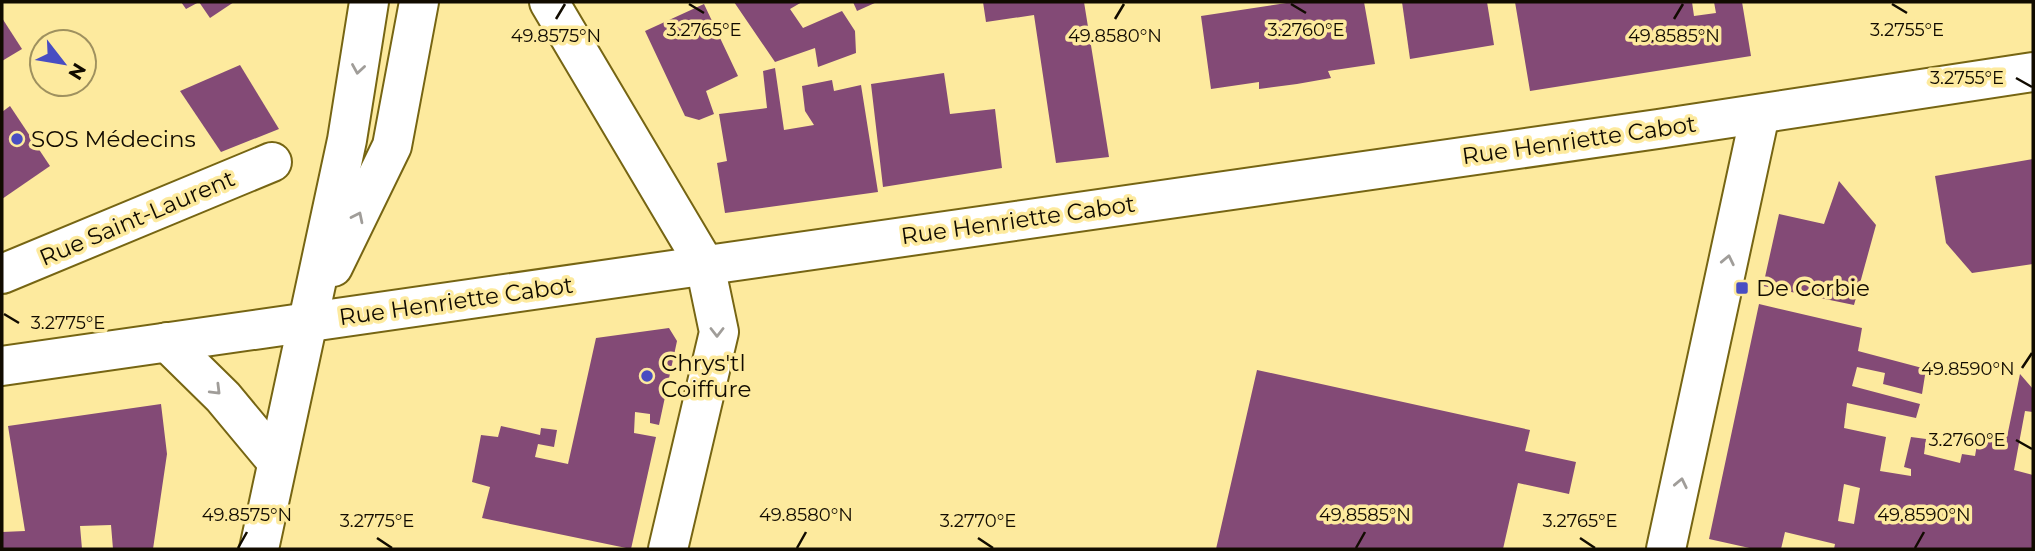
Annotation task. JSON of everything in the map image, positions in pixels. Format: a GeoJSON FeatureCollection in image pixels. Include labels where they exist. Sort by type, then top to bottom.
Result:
{"type":"FeatureCollection","features":[{"type":"Feature","properties":{"kind":"street"},"geometry":{"type":"LineString","coordinates":[[259,549],[346,140],[369,2]]}},
{"type":"Feature","properties":{"kind":"street"},"geometry":{"type":"LineString","coordinates":[[307,322],[392,146],[419,2]]}},
{"type":"Feature","properties":{"kind":"street"},"geometry":{"type":"LineString","coordinates":[[549,2],[705,265],[719,332],[668,549]]}},
{"type":"Feature","properties":{"kind":"street","name":"Rue Henriette Cabot"},"geometry":{"type":"LineString","coordinates":[[2,366],[1760,114],[2033,72]]}},
{"type":"Feature","properties":{"kind":"street"},"geometry":{"type":"LineString","coordinates":[[1667,549],[1760,114]]}},
{"type":"Feature","properties":{"kind":"street","name":"Rue Saint-Laurent"},"geometry":{"type":"LineString","coordinates":[[2,274],[272,162]]}},
{"type":"Feature","properties":{"kind":"street"},"geometry":{"type":"LineString","coordinates":[[167,342],[223,397],[277,462]]}},
{"type":"Feature","properties":{"kind":"building"},"geometry":{"type":"Polygon","coordinates":[[[181,2],[199,2],[186,9],[181,2]]]}},
{"type":"Feature","properties":{"kind":"building"},"geometry":{"type":"Polygon","coordinates":[[[199,2],[234,2],[210,18],[199,2]]]}},
{"type":"Feature","properties":{"kind":"building"},"geometry":{"type":"Polygon","coordinates":[[[734,2],[802,2],[790,9],[803,28],[842,11],[855,31],[856,53],[818,67],[815,48],[775,62],[734,2]]]}},
{"type":"Feature","properties":{"kind":"building"},"geometry":{"type":"Polygon","coordinates":[[[853,2],[877,2],[857,11],[853,2]]]}},
{"type":"Feature","properties":{"kind":"building"},"geometry":{"type":"Polygon","coordinates":[[[983,2],[1084,2],[1109,157],[1056,163],[1034,15],[986,22],[983,2]]]}},
{"type":"Feature","properties":{"kind":"building"},"geometry":{"type":"Polygon","coordinates":[[[1293,2],[1364,2],[1375,64],[1328,71],[1331,78],[1297,84],[1259,89],[1259,82],[1211,89],[1201,16],[1293,2]]]}},
{"type":"Feature","properties":{"kind":"building"},"geometry":{"type":"Polygon","coordinates":[[[1402,2],[1487,2],[1494,45],[1410,59],[1402,2]]]}},
{"type":"Feature","properties":{"kind":"building"},"geometry":{"type":"Polygon","coordinates":[[[1515,2],[1692,2],[1694,16],[1716,13],[1714,2],[1742,2],[1751,56],[1530,91],[1515,2]]]}},
{"type":"Feature","properties":{"kind":"building"},"geometry":{"type":"Polygon","coordinates":[[[704,4],[738,76],[706,91],[714,114],[699,120],[685,116],[645,31],[704,4]]]}},
{"type":"Feature","properties":{"kind":"building"},"geometry":{"type":"Polygon","coordinates":[[[2,18],[22,49],[2,61],[2,18]]]}},
{"type":"Feature","properties":{"kind":"building"},"geometry":{"type":"Polygon","coordinates":[[[240,65],[279,129],[221,152],[180,91],[240,65]]]}},
{"type":"Feature","properties":{"kind":"building"},"geometry":{"type":"Polygon","coordinates":[[[775,68],[784,130],[814,125],[805,111],[802,86],[832,80],[834,91],[861,85],[878,192],[725,213],[717,163],[727,161],[719,114],[767,108],[763,71],[775,68]]]}},
{"type":"Feature","properties":{"kind":"building"},"geometry":{"type":"Polygon","coordinates":[[[944,73],[950,114],[995,109],[1002,168],[883,187],[871,84],[944,73]]]}},
{"type":"Feature","properties":{"kind":"building","name":"SOS Médecins"},"geometry":{"type":"Polygon","coordinates":[[[10,106],[50,166],[2,199],[2,112],[10,106]]]}},
{"type":"Feature","properties":{"kind":"building"},"geometry":{"type":"Polygon","coordinates":[[[2033,159],[2033,264],[1972,273],[1946,243],[1935,176],[2033,159]]]}},
{"type":"Feature","properties":{"kind":"building"},"geometry":{"type":"Polygon","coordinates":[[[1839,181],[1876,225],[1854,305],[1763,286],[1779,214],[1824,224],[1839,181]]]}},
{"type":"Feature","properties":{"kind":"building"},"geometry":{"type":"Polygon","coordinates":[[[1759,304],[1862,328],[1858,351],[1926,369],[1922,394],[1883,384],[1885,373],[1857,367],[1852,386],[1920,404],[1916,418],[1847,403],[1844,428],[1886,437],[1880,471],[1911,476],[1911,469],[1904,467],[1911,437],[1926,439],[1924,454],[1960,463],[1962,454],[1975,456],[1979,433],[2007,437],[2020,374],[2033,389],[2033,412],[2025,411],[2014,470],[2033,475],[2033,549],[1834,549],[1835,544],[1785,532],[1781,549],[1754,549],[1709,539],[1759,304]],[[1844,484],[1838,521],[1854,524],[1860,488],[1844,484]]]}},
{"type":"Feature","properties":{"kind":"building"},"geometry":{"type":"Polygon","coordinates":[[[669,328],[677,341],[659,425],[650,423],[650,414],[635,412],[634,433],[656,437],[631,549],[482,518],[490,487],[472,482],[481,435],[498,437],[501,426],[540,435],[541,428],[557,430],[554,447],[538,444],[535,457],[568,464],[596,338],[669,328]]]}},
{"type":"Feature","properties":{"kind":"building"},"geometry":{"type":"Polygon","coordinates":[[[1257,370],[1530,430],[1525,451],[1576,462],[1569,494],[1518,483],[1503,549],[1216,549],[1257,370]]]}},
{"type":"Feature","properties":{"kind":"building"},"geometry":{"type":"Polygon","coordinates":[[[161,404],[167,454],[153,549],[113,549],[111,525],[80,526],[82,549],[2,549],[2,532],[25,531],[8,426],[161,404]]]}},
{"type":"Feature","properties":{"kind":"place","name":"SOS Médecins"},"geometry":{"type":"Point","coordinates":[17,139]}},
{"type":"Feature","properties":{"kind":"place","name":"De Corbie"},"geometry":{"type":"Point","coordinates":[1742,288]}},
{"type":"Feature","properties":{"kind":"place","name":"Chrys'tl Coiffure"},"geometry":{"type":"Point","coordinates":[647,376]}}]}
